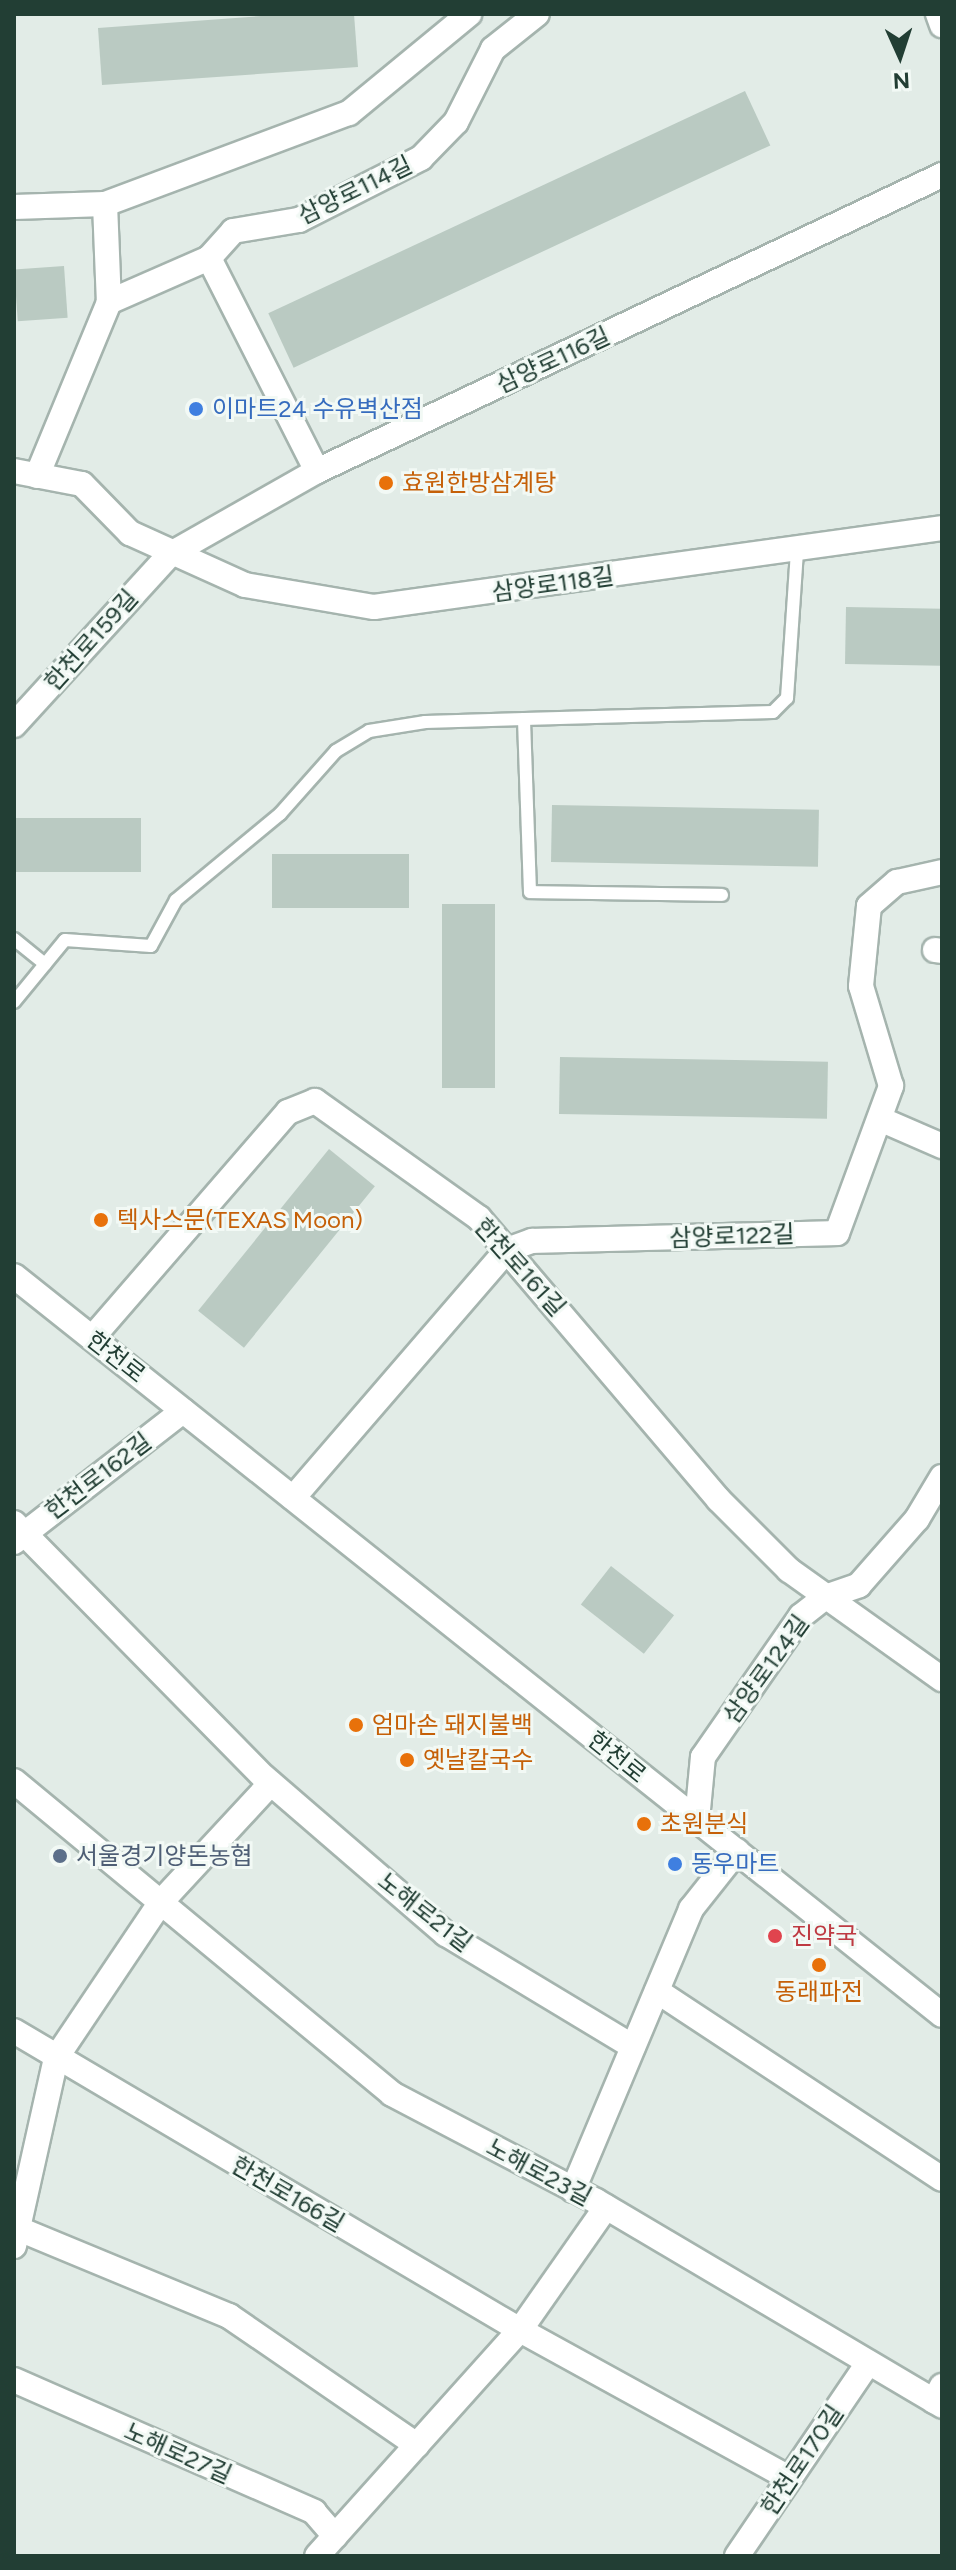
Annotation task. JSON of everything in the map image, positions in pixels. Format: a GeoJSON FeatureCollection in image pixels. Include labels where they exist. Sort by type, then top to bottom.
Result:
{"type":"FeatureCollection","features":[{"type":"Feature","properties":{"kind":"street"},"geometry":{"type":"LineString","coordinates":[[14,207],[105,204],[349,113],[469,14]]}},
{"type":"Feature","properties":{"kind":"street","name":"삼양로114길"},"geometry":{"type":"LineString","coordinates":[[209,258],[233,231],[299,220],[421,158],[456,122],[493,49],[537,14]]}},
{"type":"Feature","properties":{"kind":"street"},"geometry":{"type":"LineString","coordinates":[[938,14],[942,25]]}},
{"type":"Feature","properties":{"kind":"street","name":"삼양로116길"},"geometry":{"type":"LineString","coordinates":[[169,555],[317,471],[942,175]]}},
{"type":"Feature","properties":{"kind":"street"},"geometry":{"type":"LineString","coordinates":[[25,473],[109,302],[105,204]]}},
{"type":"Feature","properties":{"kind":"street"},"geometry":{"type":"LineString","coordinates":[[109,302],[209,258],[317,471]]}},
{"type":"Feature","properties":{"kind":"street","name":"삼양로118길"},"geometry":{"type":"LineString","coordinates":[[25,473],[82,484],[130,533],[169,555],[245,585],[374,607],[797,551],[942,528]]}},
{"type":"Feature","properties":{"kind":"street","name":"한천로159길"},"geometry":{"type":"LineString","coordinates":[[14,725],[169,555]]}},
{"type":"Feature","properties":{"kind":"street","name":"삼양로122길"},"geometry":{"type":"LineString","coordinates":[[507,1250],[532,1241],[837,1233],[891,1086],[861,986],[869,906],[897,882],[942,872]]}},
{"type":"Feature","properties":{"kind":"street","name":"한천로161길"},"geometry":{"type":"LineString","coordinates":[[92,1338],[288,1112],[315,1101],[479,1218],[719,1500],[825,1597],[942,1679]]}},
{"type":"Feature","properties":{"kind":"street"},"geometry":{"type":"LineString","coordinates":[[880,1119],[942,1146]]}},
{"type":"Feature","properties":{"kind":"street"},"geometry":{"type":"LineString","coordinates":[[293,1498],[507,1250]]}},
{"type":"Feature","properties":{"kind":"street","name":"한천로"},"geometry":{"type":"LineString","coordinates":[[14,1276],[942,2015]]}},
{"type":"Feature","properties":{"kind":"street","name":"한천로162길"},"geometry":{"type":"LineString","coordinates":[[17,1533],[183,1411]]}},
{"type":"Feature","properties":{"kind":"street","name":"삼양로124길"},"geometry":{"type":"LineString","coordinates":[[697,1820],[703,1757],[801,1616],[825,1597],[859,1585],[917,1519],[942,1477]]}},
{"type":"Feature","properties":{"kind":"street","name":"노해로21길"},"geometry":{"type":"LineString","coordinates":[[17,1533],[271,1783],[446,1934],[633,2047]]}},
{"type":"Feature","properties":{"kind":"street","name":"노해로23길"},"geometry":{"type":"LineString","coordinates":[[14,1781],[392,2094],[606,2207],[868,2363],[939,2398]]}},
{"type":"Feature","properties":{"kind":"street"},"geometry":{"type":"LineString","coordinates":[[271,1783],[160,1903],[56,2058],[16,2234],[229,2316],[417,2445]]}},
{"type":"Feature","properties":{"kind":"street"},"geometry":{"type":"LineString","coordinates":[[573,2190],[691,1909],[737,1851]]}},
{"type":"Feature","properties":{"kind":"street"},"geometry":{"type":"LineString","coordinates":[[657,1991],[942,2179]]}},
{"type":"Feature","properties":{"kind":"street"},"geometry":{"type":"LineString","coordinates":[[14,2031],[56,2058]]}},
{"type":"Feature","properties":{"kind":"street","name":"한천로166길"},"geometry":{"type":"LineString","coordinates":[[56,2058],[520,2330],[789,2478]]}},
{"type":"Feature","properties":{"kind":"street"},"geometry":{"type":"LineString","coordinates":[[317,2556],[520,2330],[606,2207]]}},
{"type":"Feature","properties":{"kind":"street","name":"한천로170길"},"geometry":{"type":"LineString","coordinates":[[737,2556],[868,2363]]}},
{"type":"Feature","properties":{"kind":"street","name":"노해로27길"},"geometry":{"type":"LineString","coordinates":[[14,2380],[314,2512],[335,2536]]}},
{"type":"Feature","properties":{"kind":"lane"},"geometry":{"type":"LineString","coordinates":[[14,1002],[65,940],[151,946],[176,900],[271,823],[336,751],[369,731],[524,719],[773,712],[787,698],[797,551]]}},
{"type":"Feature","properties":{"kind":"lane"},"geometry":{"type":"LineString","coordinates":[[524,719],[530,892],[722,895]]}},
{"type":"Feature","properties":{"kind":"lane"},"geometry":{"type":"LineString","coordinates":[[14,939],[45,964]]}},
{"type":"Feature","properties":{"kind":"building"},"geometry":{"type":"Polygon","coordinates":[[[289,14],[354,14],[358,67],[102,85],[98,28],[289,14]]]}},
{"type":"Feature","properties":{"kind":"building"},"geometry":{"type":"Polygon","coordinates":[[[745,91],[770,145],[294,368],[268,313],[745,91]]]}},
{"type":"Feature","properties":{"kind":"building"},"geometry":{"type":"Polygon","coordinates":[[[64,266],[68,318],[18,321],[14,269],[64,266]]]}},
{"type":"Feature","properties":{"kind":"building"},"geometry":{"type":"Polygon","coordinates":[[[846,607],[942,609],[941,666],[845,664],[846,607]]]}},
{"type":"Feature","properties":{"kind":"building"},"geometry":{"type":"Polygon","coordinates":[[[552,805],[819,810],[818,867],[551,862],[552,805]]]}},
{"type":"Feature","properties":{"kind":"building"},"geometry":{"type":"Polygon","coordinates":[[[14,818],[141,818],[141,872],[14,872],[14,818]]]}},
{"type":"Feature","properties":{"kind":"building"},"geometry":{"type":"Polygon","coordinates":[[[272,854],[409,854],[409,908],[272,908],[272,854]]]}},
{"type":"Feature","properties":{"kind":"building"},"geometry":{"type":"Polygon","coordinates":[[[442,904],[495,904],[495,1088],[442,1088],[442,904]]]}},
{"type":"Feature","properties":{"kind":"building"},"geometry":{"type":"Polygon","coordinates":[[[560,1057],[828,1062],[827,1119],[559,1114],[560,1057]]]}},
{"type":"Feature","properties":{"kind":"building"},"geometry":{"type":"Polygon","coordinates":[[[329,1149],[375,1186],[244,1348],[198,1311],[329,1149]]]}},
{"type":"Feature","properties":{"kind":"building"},"geometry":{"type":"Polygon","coordinates":[[[611,1566],[674,1615],[644,1654],[581,1605],[611,1566]]]}},
{"type":"Feature","properties":{"kind":"place","name":"이마트24 수유벽산점"},"geometry":{"type":"Point","coordinates":[196,409]}},
{"type":"Feature","properties":{"kind":"place","name":"효원한방삼계탕"},"geometry":{"type":"Point","coordinates":[386,483]}},
{"type":"Feature","properties":{"kind":"place","name":"텍사스문(TEXAS Moon)"},"geometry":{"type":"Point","coordinates":[101,1220]}},
{"type":"Feature","properties":{"kind":"place","name":"엄마손 돼지불백"},"geometry":{"type":"Point","coordinates":[356,1725]}},
{"type":"Feature","properties":{"kind":"place","name":"옛날칼국수"},"geometry":{"type":"Point","coordinates":[407,1760]}},
{"type":"Feature","properties":{"kind":"place","name":"초원분식"},"geometry":{"type":"Point","coordinates":[644,1824]}},
{"type":"Feature","properties":{"kind":"place","name":"서울경기양돈농협"},"geometry":{"type":"Point","coordinates":[60,1856]}},
{"type":"Feature","properties":{"kind":"place","name":"동우마트"},"geometry":{"type":"Point","coordinates":[675,1864]}},
{"type":"Feature","properties":{"kind":"place","name":"진약국"},"geometry":{"type":"Point","coordinates":[775,1936]}},
{"type":"Feature","properties":{"kind":"place","name":"동래파전"},"geometry":{"type":"Point","coordinates":[819,1965]}}]}
